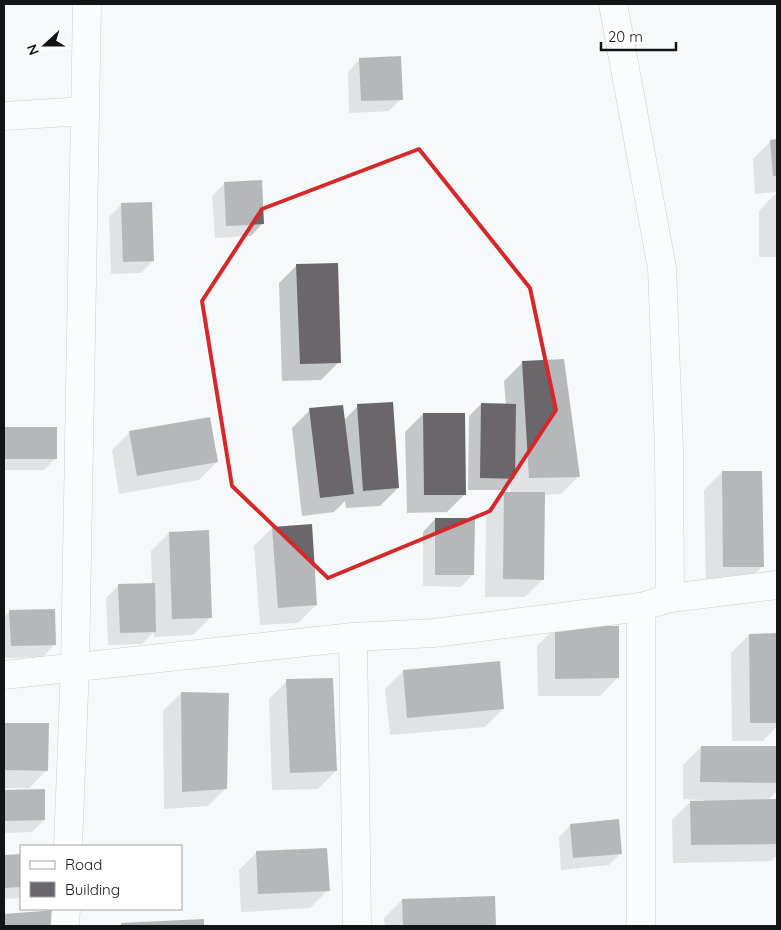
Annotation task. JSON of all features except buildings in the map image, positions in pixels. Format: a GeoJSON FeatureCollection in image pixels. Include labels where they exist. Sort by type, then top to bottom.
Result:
{"type":"FeatureCollection","features":[{"type":"Feature","properties":{"kind":"street"},"geometry":{"type":"LineString","coordinates":[[68,845],[75,666],[87,4]]}},
{"type":"Feature","properties":{"kind":"street"},"geometry":{"type":"LineString","coordinates":[[612,4],[662,268],[669,449],[670,598]]}},
{"type":"Feature","properties":{"kind":"street"},"geometry":{"type":"LineString","coordinates":[[4,116],[85,111]]}},
{"type":"Feature","properties":{"kind":"street"},"geometry":{"type":"LineString","coordinates":[[4,675],[353,637],[434,634],[641,607],[670,598],[777,585]]}},
{"type":"Feature","properties":{"kind":"street"},"geometry":{"type":"LineString","coordinates":[[641,607],[641,926]]}},
{"type":"Feature","properties":{"kind":"street"},"geometry":{"type":"LineString","coordinates":[[353,637],[357,926]]}},
{"type":"Feature","properties":{"kind":"street"},"geometry":{"type":"LineString","coordinates":[[65,926],[66,910]]}},
{"type":"Feature","properties":{"kind":"highlighted area"},"geometry":{"type":"Polygon","coordinates":[[[419,149],[530,288],[556,410],[490,511],[328,578],[232,486],[202,301],[262,209],[419,149]]]}}]}
